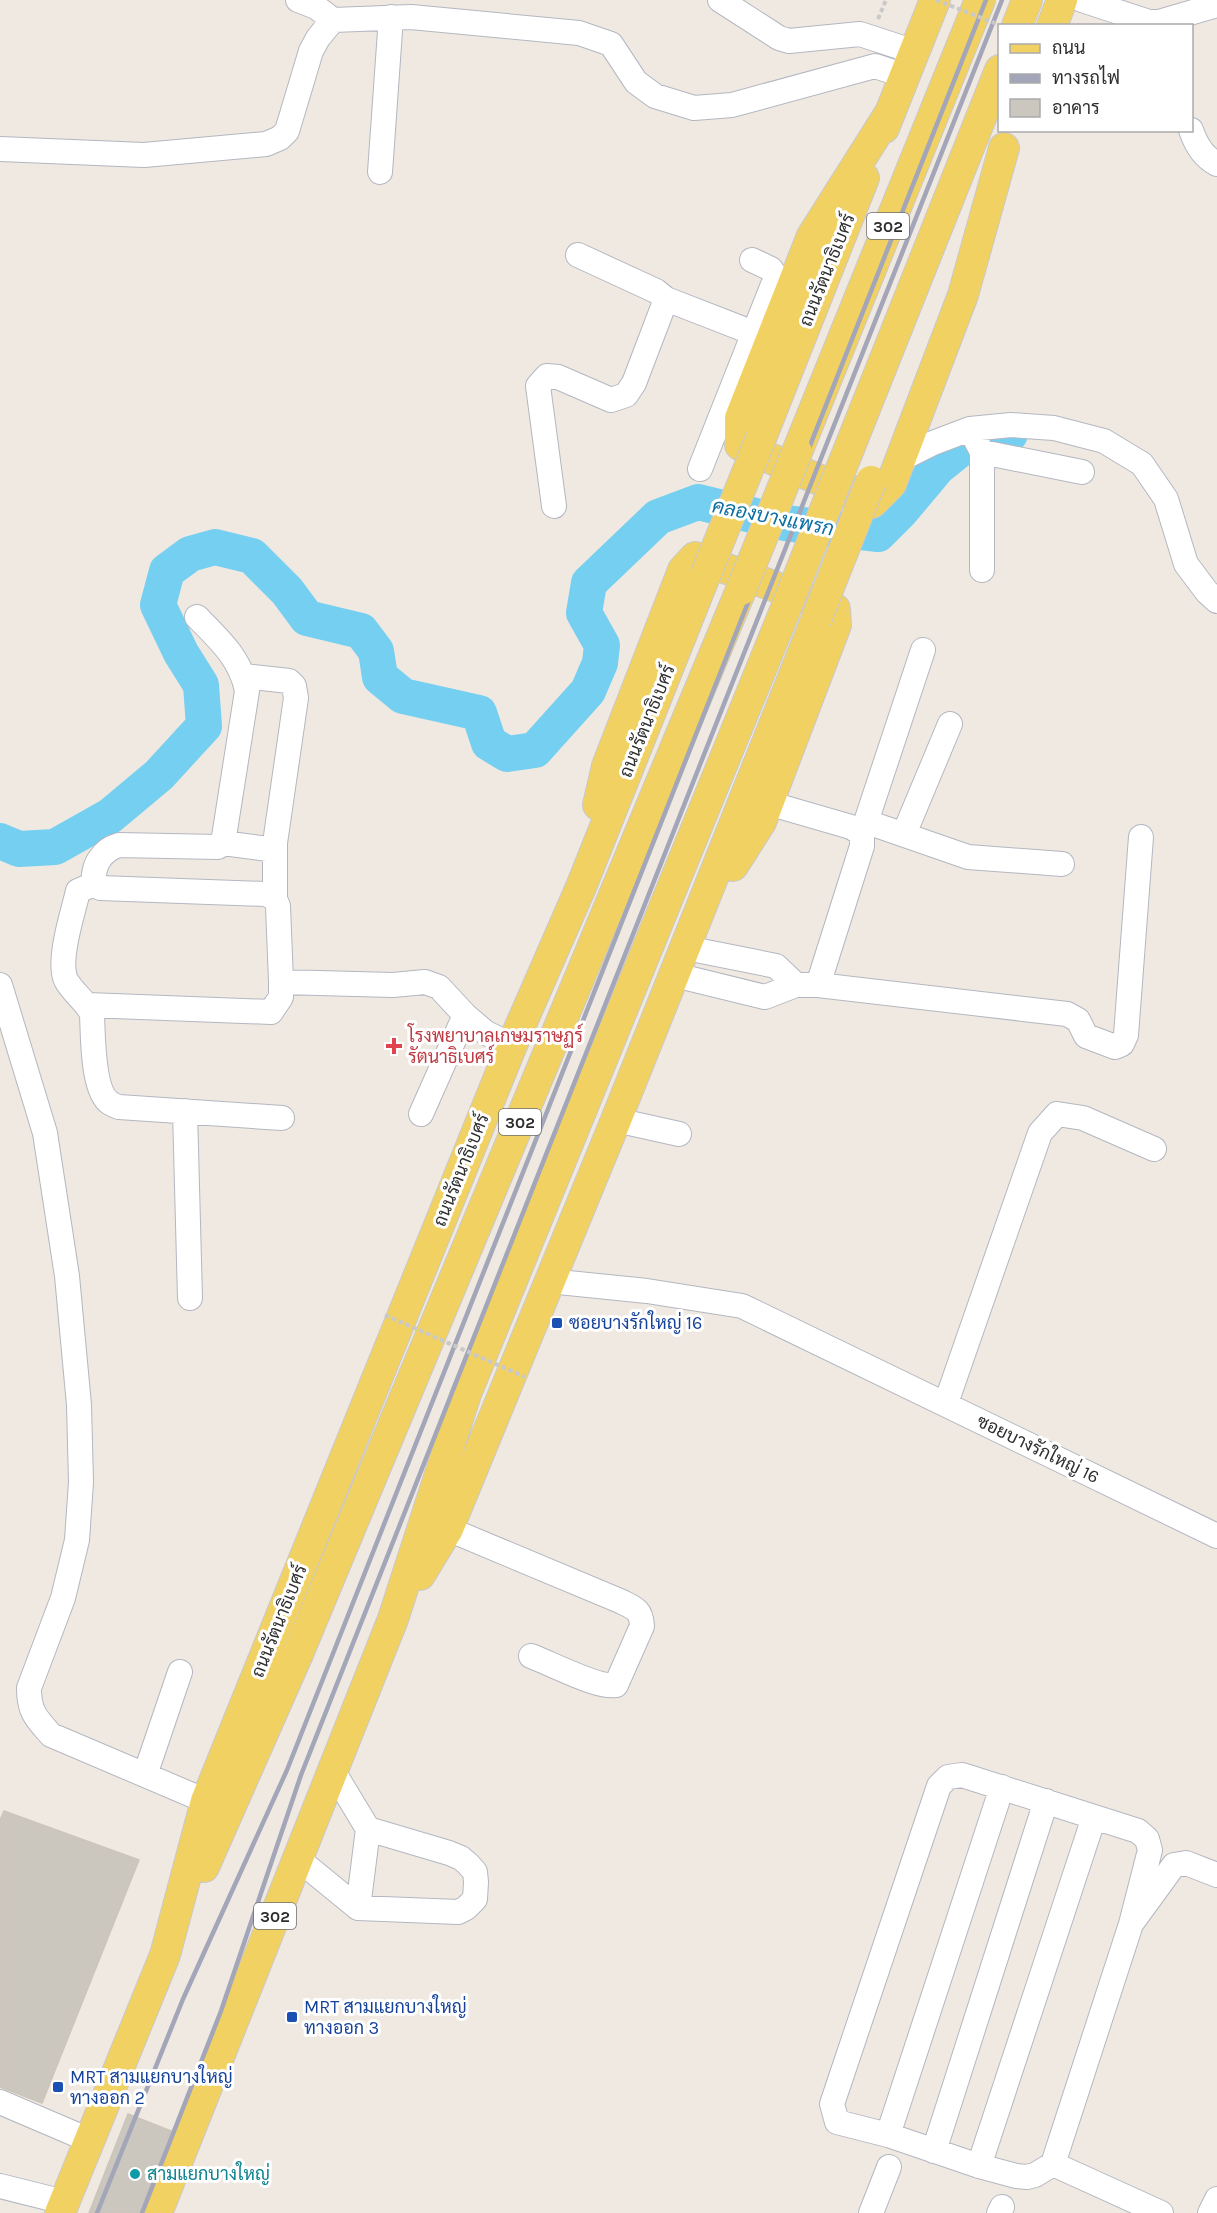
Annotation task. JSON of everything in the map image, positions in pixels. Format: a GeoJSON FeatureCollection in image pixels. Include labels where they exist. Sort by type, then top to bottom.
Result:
{"type":"FeatureCollection","features":[{"type":"Feature","properties":{"kind":"main road","name":"ถนนรัตนาธิเบศร์"},"geometry":{"type":"LineString","coordinates":[[165,1955],[206,1801],[513,1045],[581,887],[935,0]]}},
{"type":"Feature","properties":{"kind":"main road","name":"ถนนรัตนาธิเบศร์"},"geometry":{"type":"LineString","coordinates":[[62,2208],[165,1955],[298,1654],[741,590],[980,0]]}},
{"type":"Feature","properties":{"kind":"main road"},"geometry":{"type":"LineString","coordinates":[[1018,24],[1027,0]]}},
{"type":"Feature","properties":{"kind":"main road"},"geometry":{"type":"LineString","coordinates":[[1053,24],[1062,0]]}},
{"type":"Feature","properties":{"kind":"main road","name":"302"},"geometry":{"type":"LineString","coordinates":[[157,2213],[393,1618],[466,1394],[786,608],[998,73]]}},
{"type":"Feature","properties":{"kind":"main road"},"geometry":{"type":"LineString","coordinates":[[891,111],[812,236],[762,337],[740,418],[740,445],[872,503],[891,484],[963,295],[1007,139]]}},
{"type":"Feature","properties":{"kind":"main road","name":"302"},"geometry":{"type":"LineString","coordinates":[[393,1618],[448,1529],[675,975],[1007,139]]}},
{"type":"Feature","properties":{"kind":"main road"},"geometry":{"type":"LineString","coordinates":[[581,887],[607,766],[683,570],[695,557],[835,609],[837,625],[761,822],[689,940]]}},
{"type":"Feature","properties":{"kind":"street"},"geometry":{"type":"LineString","coordinates":[[298,0],[316,7],[333,20],[411,16],[579,33],[611,44],[636,82],[655,96],[694,108],[732,105],[875,66],[910,64]]}},
{"type":"Feature","properties":{"kind":"street"},"geometry":{"type":"LineString","coordinates":[[720,0],[779,38],[789,41],[860,34],[910,64]]}},
{"type":"Feature","properties":{"kind":"street"},"geometry":{"type":"LineString","coordinates":[[1082,0],[1159,24],[1217,5]]}},
{"type":"Feature","properties":{"kind":"street"},"geometry":{"type":"LineString","coordinates":[[380,172],[391,17]]}},
{"type":"Feature","properties":{"kind":"street"},"geometry":{"type":"LineString","coordinates":[[0,149],[144,154],[266,144],[280,138],[287,131],[311,51],[318,38],[333,20]]}},
{"type":"Feature","properties":{"kind":"street"},"geometry":{"type":"LineString","coordinates":[[1192,132],[1206,159],[1217,164]]}},
{"type":"Feature","properties":{"kind":"street"},"geometry":{"type":"LineString","coordinates":[[578,255],[656,291],[666,300],[762,337]]}},
{"type":"Feature","properties":{"kind":"street"},"geometry":{"type":"LineString","coordinates":[[700,469],[762,337],[776,277],[771,269],[752,260]]}},
{"type":"Feature","properties":{"kind":"street"},"geometry":{"type":"LineString","coordinates":[[554,506],[538,386],[547,376],[558,377],[611,400],[626,395],[634,383],[666,300]]}},
{"type":"Feature","properties":{"kind":"street"},"geometry":{"type":"LineString","coordinates":[[977,441],[1011,425],[1054,428],[1104,441],[1142,464],[1166,499],[1186,564],[1217,601]]}},
{"type":"Feature","properties":{"kind":"street"},"geometry":{"type":"LineString","coordinates":[[901,459],[933,443],[977,441],[1082,472]]}},
{"type":"Feature","properties":{"kind":"street"},"geometry":{"type":"LineString","coordinates":[[977,441],[982,570]]}},
{"type":"Feature","properties":{"kind":"street"},"geometry":{"type":"LineString","coordinates":[[88,1005],[271,1012],[281,997],[278,906],[274,899],[266,894],[100,888],[94,884],[93,876],[101,855],[108,849],[119,845],[218,847],[223,843],[247,691],[244,676],[224,645],[197,617]]}},
{"type":"Feature","properties":{"kind":"street"},"geometry":{"type":"LineString","coordinates":[[807,985],[862,846],[865,828],[923,650]]}},
{"type":"Feature","properties":{"kind":"street"},"geometry":{"type":"LineString","coordinates":[[244,676],[289,681],[294,686],[296,698],[275,850],[274,899]]}},
{"type":"Feature","properties":{"kind":"street"},"geometry":{"type":"LineString","coordinates":[[904,834],[950,724]]}},
{"type":"Feature","properties":{"kind":"street"},"geometry":{"type":"LineString","coordinates":[[768,804],[851,827],[904,834],[968,857],[1062,864]]}},
{"type":"Feature","properties":{"kind":"street"},"geometry":{"type":"LineString","coordinates":[[675,975],[765,997],[807,985],[1067,1014],[1078,1020],[1086,1036],[1115,1047],[1122,1044],[1126,1035],[1141,837]]}},
{"type":"Feature","properties":{"kind":"street"},"geometry":{"type":"LineString","coordinates":[[223,843],[275,850]]}},
{"type":"Feature","properties":{"kind":"street"},"geometry":{"type":"LineString","coordinates":[[94,884],[78,891],[67,938],[63,972],[74,992],[88,1005],[92,1014],[98,1080],[106,1099],[119,1107],[282,1118]]}},
{"type":"Feature","properties":{"kind":"street"},"geometry":{"type":"LineString","coordinates":[[689,940],[776,966],[807,985]]}},
{"type":"Feature","properties":{"kind":"street"},"geometry":{"type":"LineString","coordinates":[[281,982],[393,985],[425,982],[439,987],[465,1015],[486,1033],[513,1045]]}},
{"type":"Feature","properties":{"kind":"street"},"geometry":{"type":"LineString","coordinates":[[0,985],[45,1133],[67,1276],[79,1405],[81,1482],[77,1540],[63,1598],[29,1688],[29,1702],[34,1716],[51,1735],[206,1801]]}},
{"type":"Feature","properties":{"kind":"street"},"geometry":{"type":"LineString","coordinates":[[421,1114],[465,1015]]}},
{"type":"Feature","properties":{"kind":"street"},"geometry":{"type":"LineString","coordinates":[[185,1111],[190,1298]]}},
{"type":"Feature","properties":{"kind":"street"},"geometry":{"type":"LineString","coordinates":[[946,1403],[1040,1133],[1058,1114],[1083,1118],[1154,1149]]}},
{"type":"Feature","properties":{"kind":"street"},"geometry":{"type":"LineString","coordinates":[[616,1120],[679,1134]]}},
{"type":"Feature","properties":{"kind":"street","name":"ซอยบางรักใหญ่ 16"},"geometry":{"type":"LineString","coordinates":[[549,1281],[647,1291],[742,1306],[1217,1536]]}},
{"type":"Feature","properties":{"kind":"street"},"geometry":{"type":"LineString","coordinates":[[448,1529],[620,1601],[637,1610],[641,1616],[642,1626],[616,1685],[608,1687],[602,1685],[531,1656]]}},
{"type":"Feature","properties":{"kind":"street"},"geometry":{"type":"LineString","coordinates":[[145,1775],[180,1672]]}},
{"type":"Feature","properties":{"kind":"street"},"geometry":{"type":"LineString","coordinates":[[333,1771],[368,1829],[358,1908]]}},
{"type":"Feature","properties":{"kind":"street"},"geometry":{"type":"LineString","coordinates":[[962,1775],[1002,1787],[1138,1831],[1147,1839],[1150,1850],[1131,1924],[1053,2164],[1027,2177],[979,2166],[888,2135],[837,2122],[832,2104],[939,1786],[948,1777],[962,1775]]}},
{"type":"Feature","properties":{"kind":"street"},"geometry":{"type":"LineString","coordinates":[[888,2135],[1002,1787]]}},
{"type":"Feature","properties":{"kind":"street"},"geometry":{"type":"LineString","coordinates":[[934,2151],[1046,1802]]}},
{"type":"Feature","properties":{"kind":"street"},"geometry":{"type":"LineString","coordinates":[[979,2166],[1094,1817]]}},
{"type":"Feature","properties":{"kind":"street"},"geometry":{"type":"LineString","coordinates":[[298,1859],[358,1908],[458,1912],[475,1899],[475,1872],[461,1858],[368,1829]]}},
{"type":"Feature","properties":{"kind":"street"},"geometry":{"type":"LineString","coordinates":[[1131,1924],[1174,1865],[1186,1863],[1217,1875]]}},
{"type":"Feature","properties":{"kind":"street"},"geometry":{"type":"LineString","coordinates":[[0,2102],[89,2140]]}},
{"type":"Feature","properties":{"kind":"street"},"geometry":{"type":"LineString","coordinates":[[1053,2164],[1161,2213]]}},
{"type":"Feature","properties":{"kind":"street"},"geometry":{"type":"LineString","coordinates":[[872,2213],[889,2167]]}},
{"type":"Feature","properties":{"kind":"street"},"geometry":{"type":"LineString","coordinates":[[0,2186],[62,2208]]}},
{"type":"Feature","properties":{"kind":"street"},"geometry":{"type":"LineString","coordinates":[[1210,2213],[1217,2199]]}},
{"type":"Feature","properties":{"kind":"path"},"geometry":{"type":"LineString","coordinates":[[877,21],[885,0]]}},
{"type":"Feature","properties":{"kind":"path"},"geometry":{"type":"LineString","coordinates":[[935,0],[998,24]]}},
{"type":"Feature","properties":{"kind":"path"},"geometry":{"type":"LineString","coordinates":[[385,1315],[525,1377]]}},
{"type":"Feature","properties":{"kind":"building"},"geometry":{"type":"Polygon","coordinates":[[[4,1811],[139,1860],[42,2103],[0,2087],[0,1820],[4,1811]]]}},
{"type":"Feature","properties":{"kind":"building","name":"สามแยกบางใหญ่"},"geometry":{"type":"Polygon","coordinates":[[[128,2114],[171,2131],[140,2213],[89,2213],[128,2114]]]}},
{"type":"Feature","properties":{"kind":"waterway","name":"คลองบางแพรก"},"geometry":{"type":"LineString","coordinates":[[0,841],[19,849],[55,847],[110,816],[159,775],[204,726],[201,685],[181,653],[158,605],[167,571],[190,554],[215,547],[252,556],[287,591],[307,618],[361,631],[376,651],[380,677],[403,696],[479,713],[489,743],[507,754],[535,750],[588,691],[600,663],[602,645],[584,613],[589,583],[658,517],[698,502],[785,523],[878,534],[938,467],[974,438],[1010,434]]}},
{"type":"Feature","properties":{"kind":"railway"},"geometry":{"type":"LineString","coordinates":[[97,2213],[183,1999],[287,1770],[986,0]]}},
{"type":"Feature","properties":{"kind":"railway"},"geometry":{"type":"LineString","coordinates":[[142,2213],[221,2011],[301,1775],[1002,0]]}},
{"type":"Feature","properties":{"kind":"place","name":"โรงพยาบาลเกษมราษฏร์ รัตนาธิเบศร์"},"geometry":{"type":"Point","coordinates":[394,1046]}},
{"type":"Feature","properties":{"kind":"place","name":"ซอยบางรักใหญ่ 16"},"geometry":{"type":"Point","coordinates":[557,1323]}},
{"type":"Feature","properties":{"kind":"place","name":"MRT สามแยกบางใหญ่ ทางออก 3"},"geometry":{"type":"Point","coordinates":[292,2017]}},
{"type":"Feature","properties":{"kind":"place","name":"MRT สามแยกบางใหญ่ ทางออก 2"},"geometry":{"type":"Point","coordinates":[58,2087]}},
{"type":"Feature","properties":{"kind":"place","name":"สามแยกบางใหญ่"},"geometry":{"type":"Point","coordinates":[135,2174]}}]}
